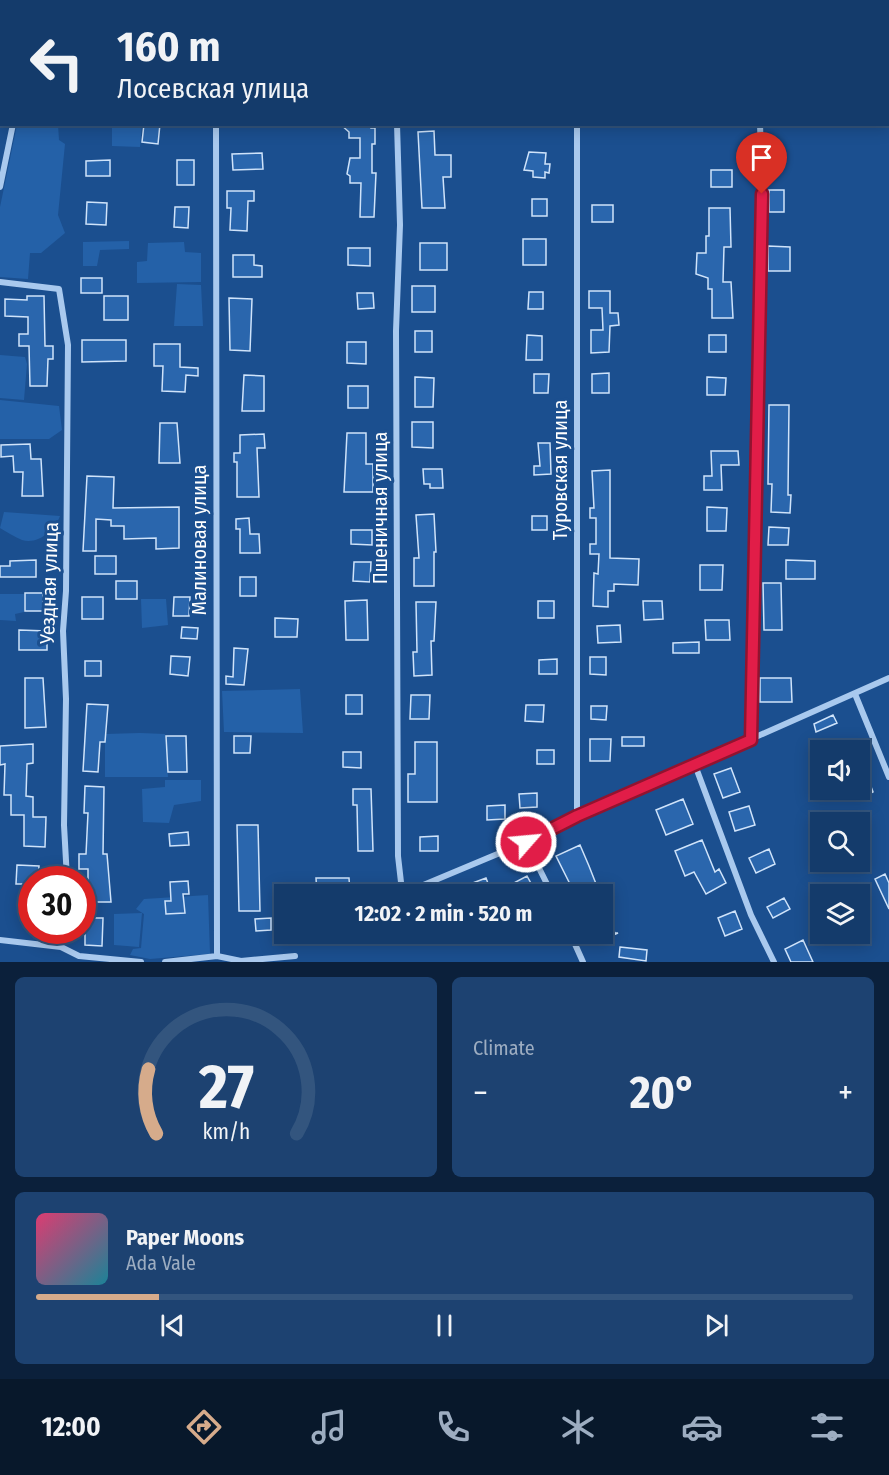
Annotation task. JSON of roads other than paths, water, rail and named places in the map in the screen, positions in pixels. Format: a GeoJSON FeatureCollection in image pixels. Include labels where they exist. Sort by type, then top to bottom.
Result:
{"type":"FeatureCollection","features":[{"type":"Feature","properties":{"kind":"street"},"geometry":{"type":"LineString","coordinates":[[0,187],[13,126]]}},
{"type":"Feature","properties":{"kind":"street","name":"Малиновая улица"},"geometry":{"type":"LineString","coordinates":[[216,126],[217,956]]}},
{"type":"Feature","properties":{"kind":"street","name":"Пшеничная улица"},"geometry":{"type":"LineString","coordinates":[[397,126],[400,225],[396,331],[399,884]]}},
{"type":"Feature","properties":{"kind":"street","name":"Туровская улица"},"geometry":{"type":"LineString","coordinates":[[577,126],[577,816]]}},
{"type":"Feature","properties":{"kind":"street"},"geometry":{"type":"LineString","coordinates":[[751,740],[763,217],[760,126]]}},
{"type":"Feature","properties":{"kind":"street","name":"Уездная улица"},"geometry":{"type":"LineString","coordinates":[[0,282],[59,289],[68,345],[66,591],[63,631],[66,699],[64,825],[66,866]]}},
{"type":"Feature","properties":{"kind":"street"},"geometry":{"type":"LineString","coordinates":[[426,884],[526,842],[577,816],[889,678]]}},
{"type":"Feature","properties":{"kind":"street"},"geometry":{"type":"LineString","coordinates":[[855,694],[889,777]]}},
{"type":"Feature","properties":{"kind":"street"},"geometry":{"type":"LineString","coordinates":[[695,765],[751,915],[774,962]]}},
{"type":"Feature","properties":{"kind":"street"},"geometry":{"type":"LineString","coordinates":[[526,842],[547,884]]}},
{"type":"Feature","properties":{"kind":"street"},"geometry":{"type":"LineString","coordinates":[[0,940],[61,947],[79,956],[141,962]]}},
{"type":"Feature","properties":{"kind":"street"},"geometry":{"type":"LineString","coordinates":[[575,944],[583,962]]}},
{"type":"Feature","properties":{"kind":"street"},"geometry":{"type":"LineString","coordinates":[[165,962],[217,956],[241,961],[295,956]]}}]}
